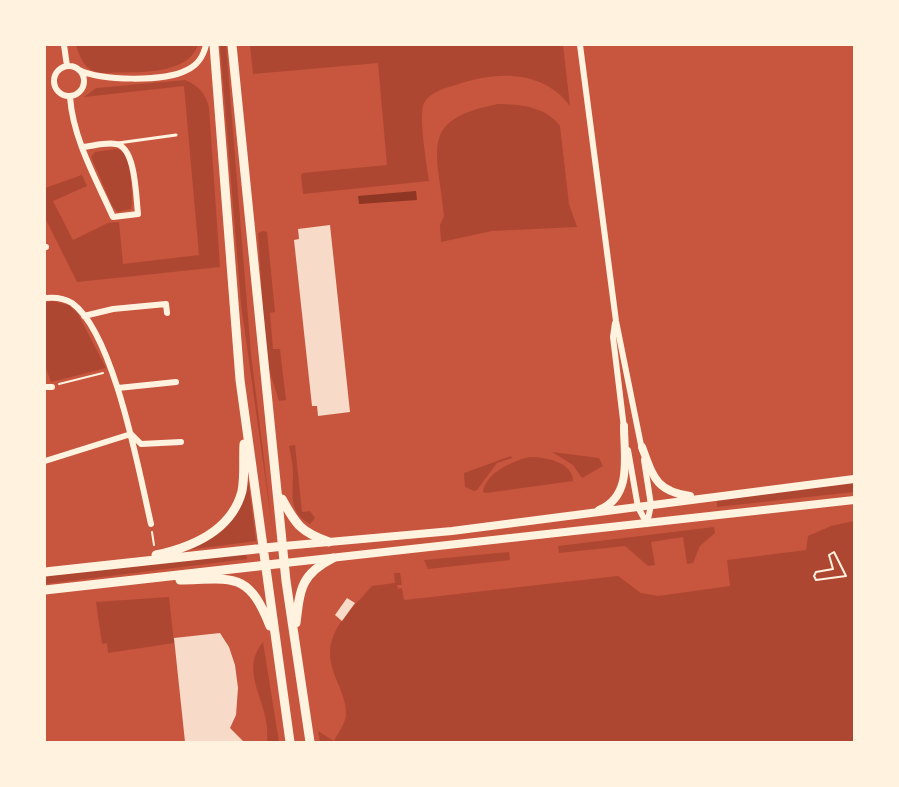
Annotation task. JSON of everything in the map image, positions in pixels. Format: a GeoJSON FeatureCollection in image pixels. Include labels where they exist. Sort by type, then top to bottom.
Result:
{"type":"FeatureCollection","features":[{"type":"Feature","properties":{"kind":"main road"},"geometry":{"type":"LineString","coordinates":[[214,45],[245,423],[290,742]]}},
{"type":"Feature","properties":{"kind":"main road"},"geometry":{"type":"LineString","coordinates":[[232,45],[285,563],[310,742]]}},
{"type":"Feature","properties":{"kind":"main road"},"geometry":{"type":"LineString","coordinates":[[111,564],[184,547],[220,528],[231,514],[242,489],[245,423]]}},
{"type":"Feature","properties":{"kind":"main road"},"geometry":{"type":"LineString","coordinates":[[279,493],[295,524],[308,534],[329,542]]}},
{"type":"Feature","properties":{"kind":"main road"},"geometry":{"type":"LineString","coordinates":[[45,572],[284,546]]}},
{"type":"Feature","properties":{"kind":"main road"},"geometry":{"type":"LineString","coordinates":[[294,634],[304,582],[315,568],[333,558]]}},
{"type":"Feature","properties":{"kind":"main road"},"geometry":{"type":"LineString","coordinates":[[45,590],[285,563]]}},
{"type":"Feature","properties":{"kind":"main road"},"geometry":{"type":"LineString","coordinates":[[121,582],[223,579],[240,582],[248,587],[260,602],[276,639]]}},
{"type":"Feature","properties":{"kind":"street"},"geometry":{"type":"LineString","coordinates":[[64,45],[67,66]]}},
{"type":"Feature","properties":{"kind":"street"},"geometry":{"type":"LineString","coordinates":[[67,66],[99,76],[171,75],[194,66],[201,59],[206,45]]}},
{"type":"Feature","properties":{"kind":"street"},"geometry":{"type":"LineString","coordinates":[[580,45],[616,321],[642,447],[651,504],[647,524]]}},
{"type":"Feature","properties":{"kind":"street"},"geometry":{"type":"LineString","coordinates":[[67,66],[56,73],[53,83],[60,94],[70,97],[80,92],[84,84],[79,70]]}},
{"type":"Feature","properties":{"kind":"street"},"geometry":{"type":"LineString","coordinates":[[45,84],[53,83]]}},
{"type":"Feature","properties":{"kind":"street"},"geometry":{"type":"LineString","coordinates":[[70,97],[72,120],[83,147],[113,217],[138,214],[132,161],[125,149],[115,144],[83,147]]}},
{"type":"Feature","properties":{"kind":"street"},"geometry":{"type":"LineString","coordinates":[[45,298],[69,301],[84,316],[112,371],[131,434],[151,524]]}},
{"type":"Feature","properties":{"kind":"street"},"geometry":{"type":"LineString","coordinates":[[84,316],[113,309],[166,304],[167,313]]}},
{"type":"Feature","properties":{"kind":"street"},"geometry":{"type":"LineString","coordinates":[[616,321],[613,337],[624,426],[638,507],[647,524]]}},
{"type":"Feature","properties":{"kind":"street"},"geometry":{"type":"LineString","coordinates":[[118,388],[176,382]]}},
{"type":"Feature","properties":{"kind":"street"},"geometry":{"type":"LineString","coordinates":[[589,514],[611,503],[623,485],[624,426]]}},
{"type":"Feature","properties":{"kind":"street"},"geometry":{"type":"LineString","coordinates":[[131,434],[141,444],[181,442]]}},
{"type":"Feature","properties":{"kind":"street"},"geometry":{"type":"LineString","coordinates":[[45,461],[131,434]]}},
{"type":"Feature","properties":{"kind":"street"},"geometry":{"type":"LineString","coordinates":[[642,447],[657,483],[663,488],[702,497]]}},
{"type":"Feature","properties":{"kind":"street"},"geometry":{"type":"LineString","coordinates":[[284,546],[452,531],[854,479]]}},
{"type":"Feature","properties":{"kind":"street"},"geometry":{"type":"LineString","coordinates":[[285,563],[854,500]]}},
{"type":"Feature","properties":{"kind":"lane"},"geometry":{"type":"LineString","coordinates":[[115,144],[176,135]]}},
{"type":"Feature","properties":{"kind":"path"},"geometry":{"type":"LineString","coordinates":[[48,387],[112,371]]}},
{"type":"Feature","properties":{"kind":"path"},"geometry":{"type":"LineString","coordinates":[[151,524],[154,547]]}},
{"type":"Feature","properties":{"kind":"path"},"geometry":{"type":"LineString","coordinates":[[831,552],[835,553],[846,574],[845,578],[818,580],[814,576],[816,572],[833,569],[829,555],[831,552]]}},
{"type":"Feature","properties":{"kind":"shaded area"},"geometry":{"type":"Polygon","coordinates":[[[76,45],[198,45],[192,56],[170,68],[156,71],[102,73],[91,70],[84,64],[76,45]]]}},
{"type":"Feature","properties":{"kind":"shaded area"},"geometry":{"type":"Polygon","coordinates":[[[220,45],[226,45],[251,354],[273,533],[241,304],[220,45]]]}},
{"type":"Feature","properties":{"kind":"shaded area"},"geometry":{"type":"Polygon","coordinates":[[[250,45],[563,45],[570,106],[559,94],[532,79],[502,76],[471,80],[438,91],[424,103],[422,129],[429,181],[303,194],[301,175],[303,173],[387,165],[378,63],[253,74],[250,45]]]}},
{"type":"Feature","properties":{"kind":"shaded area"},"geometry":{"type":"Polygon","coordinates":[[[185,80],[201,91],[209,108],[220,267],[77,282],[45,218],[45,188],[82,175],[87,186],[53,201],[73,240],[108,223],[119,222],[123,264],[199,255],[184,86],[84,97],[96,88],[185,80]]]}},
{"type":"Feature","properties":{"kind":"shaded area"},"geometry":{"type":"Polygon","coordinates":[[[498,104],[532,108],[548,115],[560,126],[569,204],[577,227],[492,231],[441,242],[440,225],[444,216],[437,155],[438,141],[444,129],[455,119],[472,111],[498,104]]]}},
{"type":"Feature","properties":{"kind":"shaded area"},"geometry":{"type":"Polygon","coordinates":[[[116,149],[125,154],[127,158],[132,198],[131,209],[117,212],[91,157],[95,152],[116,149]]]}},
{"type":"Feature","properties":{"kind":"shaded area"},"geometry":{"type":"Polygon","coordinates":[[[416,191],[417,200],[359,204],[358,196],[416,191]]]}},
{"type":"Feature","properties":{"kind":"shaded area"},"geometry":{"type":"Polygon","coordinates":[[[267,232],[275,312],[270,313],[273,349],[280,349],[286,400],[279,401],[266,360],[258,233],[267,232]]]}},
{"type":"Feature","properties":{"kind":"shaded area"},"geometry":{"type":"Polygon","coordinates":[[[52,301],[69,305],[78,314],[106,368],[51,382],[45,366],[45,303],[52,301]]]}},
{"type":"Feature","properties":{"kind":"shaded area"},"geometry":{"type":"Polygon","coordinates":[[[295,445],[302,512],[310,511],[315,518],[310,524],[298,514],[293,502],[293,467],[289,446],[295,445]]]}},
{"type":"Feature","properties":{"kind":"shaded area"},"geometry":{"type":"Polygon","coordinates":[[[552,452],[599,458],[603,466],[582,478],[573,465],[552,452]]]}},
{"type":"Feature","properties":{"kind":"shaded area"},"geometry":{"type":"Polygon","coordinates":[[[511,456],[512,458],[497,463],[477,490],[465,487],[464,473],[511,456]]]}},
{"type":"Feature","properties":{"kind":"shaded area"},"geometry":{"type":"Polygon","coordinates":[[[529,457],[543,458],[563,465],[572,475],[573,481],[483,492],[494,473],[529,457]]]}},
{"type":"Feature","properties":{"kind":"shaded area"},"geometry":{"type":"Polygon","coordinates":[[[248,480],[256,541],[187,550],[211,537],[228,524],[239,506],[248,480]]]}},
{"type":"Feature","properties":{"kind":"shaded area"},"geometry":{"type":"Polygon","coordinates":[[[854,482],[854,492],[717,507],[717,499],[854,482]]]}},
{"type":"Feature","properties":{"kind":"shaded area"},"geometry":{"type":"Polygon","coordinates":[[[854,521],[854,742],[320,742],[318,731],[334,741],[346,715],[343,695],[330,657],[337,627],[372,586],[395,583],[394,573],[400,573],[402,585],[397,585],[398,589],[402,588],[404,600],[618,576],[641,593],[658,596],[730,586],[727,560],[806,550],[808,536],[831,526],[854,521]]]}},
{"type":"Feature","properties":{"kind":"shaded area"},"geometry":{"type":"Polygon","coordinates":[[[714,527],[715,533],[700,546],[693,563],[687,564],[683,537],[651,542],[655,565],[648,566],[625,546],[559,553],[558,546],[714,527]]]}},
{"type":"Feature","properties":{"kind":"shaded area"},"geometry":{"type":"Polygon","coordinates":[[[509,552],[510,560],[428,569],[424,560],[509,552]]]}},
{"type":"Feature","properties":{"kind":"shaded area"},"geometry":{"type":"Polygon","coordinates":[[[246,553],[247,559],[45,584],[45,576],[246,553]]]}},
{"type":"Feature","properties":{"kind":"shaded area"},"geometry":{"type":"Polygon","coordinates":[[[169,597],[174,643],[108,653],[107,643],[102,644],[96,602],[169,597]]]}},
{"type":"Feature","properties":{"kind":"shaded area"},"geometry":{"type":"Polygon","coordinates":[[[263,642],[279,742],[267,742],[265,714],[254,677],[253,666],[256,654],[263,642]]]}},
{"type":"Feature","properties":{"kind":"building"},"geometry":{"type":"Polygon","coordinates":[[[330,225],[350,412],[318,416],[317,406],[312,406],[294,240],[299,239],[298,229],[330,225]]]}},
{"type":"Feature","properties":{"kind":"building"},"geometry":{"type":"Polygon","coordinates":[[[347,598],[355,603],[342,621],[335,615],[347,598]]]}},
{"type":"Feature","properties":{"kind":"building"},"geometry":{"type":"Polygon","coordinates":[[[220,633],[229,647],[235,665],[238,688],[236,715],[230,728],[244,742],[185,742],[174,638],[220,633]]]}}]}
